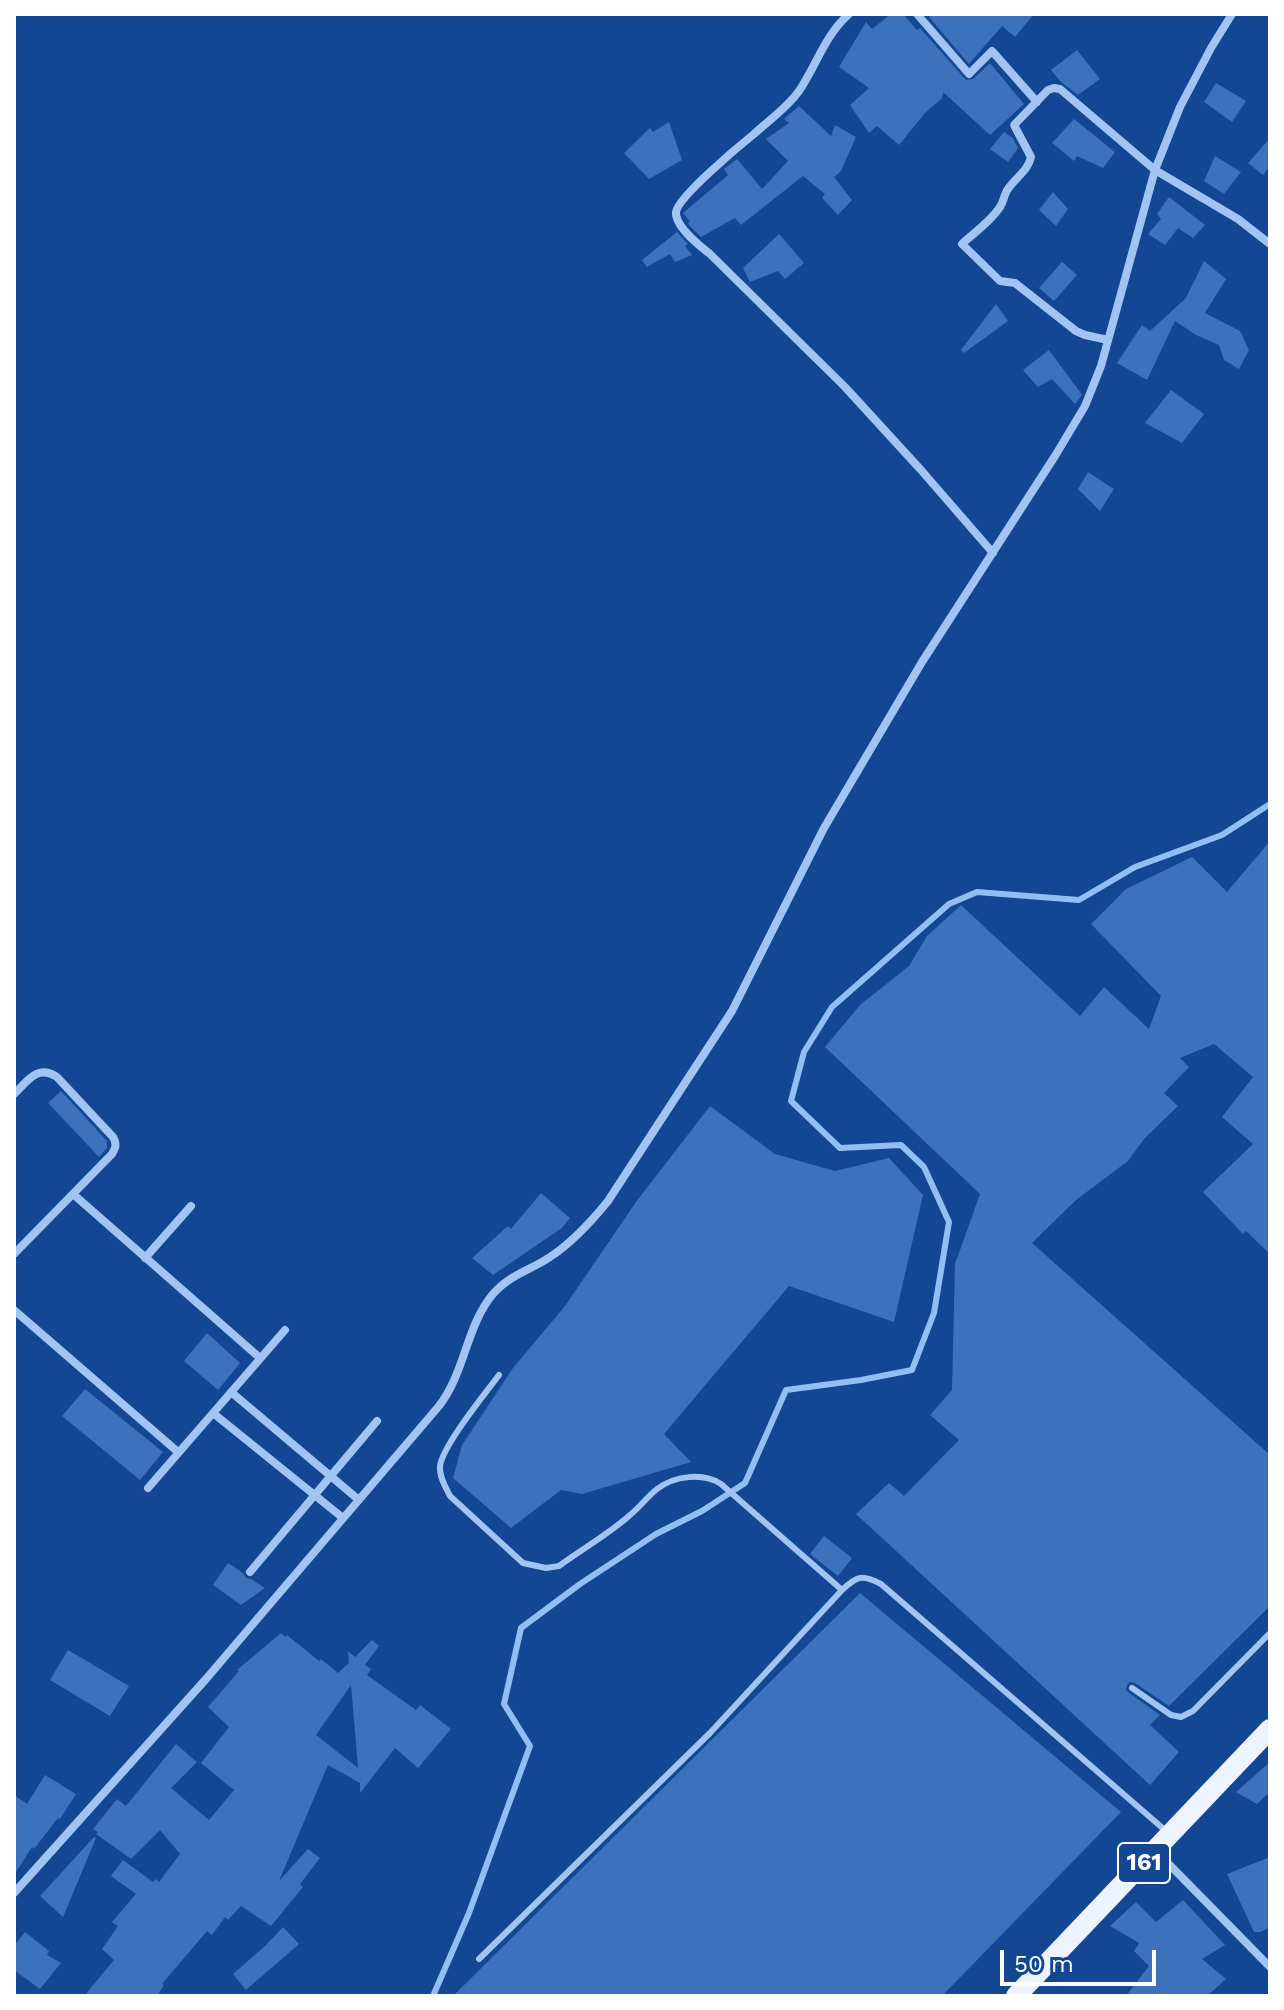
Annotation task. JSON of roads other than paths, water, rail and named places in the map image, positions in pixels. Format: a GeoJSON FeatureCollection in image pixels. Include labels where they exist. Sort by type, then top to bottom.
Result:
{"type":"FeatureCollection","features":[{"type":"Feature","properties":{"kind":"main road","name":"161"},"geometry":{"type":"LineString","coordinates":[[1016,1996],[1270,1729]]}},
{"type":"Feature","properties":{"kind":"street"},"geometry":{"type":"LineString","coordinates":[[849,14],[832,32],[795,96],[681,201],[677,218],[690,236],[845,387],[993,553]]}},
{"type":"Feature","properties":{"kind":"street"},"geometry":{"type":"LineString","coordinates":[[917,14],[969,74],[992,51],[1037,102]]}},
{"type":"Feature","properties":{"kind":"street"},"geometry":{"type":"LineString","coordinates":[[14,1893],[206,1679],[450,1392],[476,1325],[493,1295],[518,1274],[549,1258],[569,1243],[593,1220],[732,1011],[824,828],[922,662],[1085,406],[1101,366],[1155,170],[1180,107],[1232,14]]}},
{"type":"Feature","properties":{"kind":"street"},"geometry":{"type":"LineString","coordinates":[[1108,340],[1076,331],[1015,283],[1000,281],[962,244],[997,211],[1009,187],[1029,167],[1031,157],[1014,125],[1048,90],[1060,89],[1155,170],[1238,219],[1270,244]]}},
{"type":"Feature","properties":{"kind":"street"},"geometry":{"type":"LineString","coordinates":[[14,1094],[41,1071],[50,1072],[116,1143],[112,1154],[14,1254]]}},
{"type":"Feature","properties":{"kind":"street"},"geometry":{"type":"LineString","coordinates":[[73,1194],[260,1358]]}},
{"type":"Feature","properties":{"kind":"street"},"geometry":{"type":"LineString","coordinates":[[145,1258],[191,1206]]}},
{"type":"Feature","properties":{"kind":"street"},"geometry":{"type":"LineString","coordinates":[[14,1310],[178,1452]]}},
{"type":"Feature","properties":{"kind":"street"},"geometry":{"type":"LineString","coordinates":[[148,1488],[285,1330]]}},
{"type":"Feature","properties":{"kind":"street"},"geometry":{"type":"LineString","coordinates":[[231,1392],[359,1500]]}},
{"type":"Feature","properties":{"kind":"street"},"geometry":{"type":"LineString","coordinates":[[213,1413],[343,1518]]}},
{"type":"Feature","properties":{"kind":"street"},"geometry":{"type":"LineString","coordinates":[[250,1572],[377,1421]]}},
{"type":"Feature","properties":{"kind":"street"},"geometry":{"type":"LineString","coordinates":[[1163,1843],[1270,1967]]}},
{"type":"Feature","properties":{"kind":"lane"},"geometry":{"type":"LineString","coordinates":[[499,1375],[458,1432],[440,1468],[450,1496],[523,1563],[535,1568],[559,1566],[631,1515],[664,1484],[676,1479],[706,1477],[721,1484],[842,1590]]}},
{"type":"Feature","properties":{"kind":"lane"},"geometry":{"type":"LineString","coordinates":[[479,1959],[710,1733],[852,1580],[863,1577],[881,1584],[1152,1816],[1163,1843]]}},
{"type":"Feature","properties":{"kind":"lane"},"geometry":{"type":"LineString","coordinates":[[1132,1688],[1171,1715],[1181,1717],[1193,1711],[1270,1633]]}},
{"type":"Feature","properties":{"kind":"waterway"},"geometry":{"type":"LineString","coordinates":[[433,1996],[469,1913],[530,1746],[504,1704],[521,1628],[656,1534],[702,1511],[745,1483],[786,1390],[912,1370],[934,1313],[949,1222],[924,1167],[901,1145],[840,1148],[791,1101],[804,1052],[832,1007],[949,904],[977,892],[1079,900],[1135,867],[1222,835],[1270,804]]}}]}
